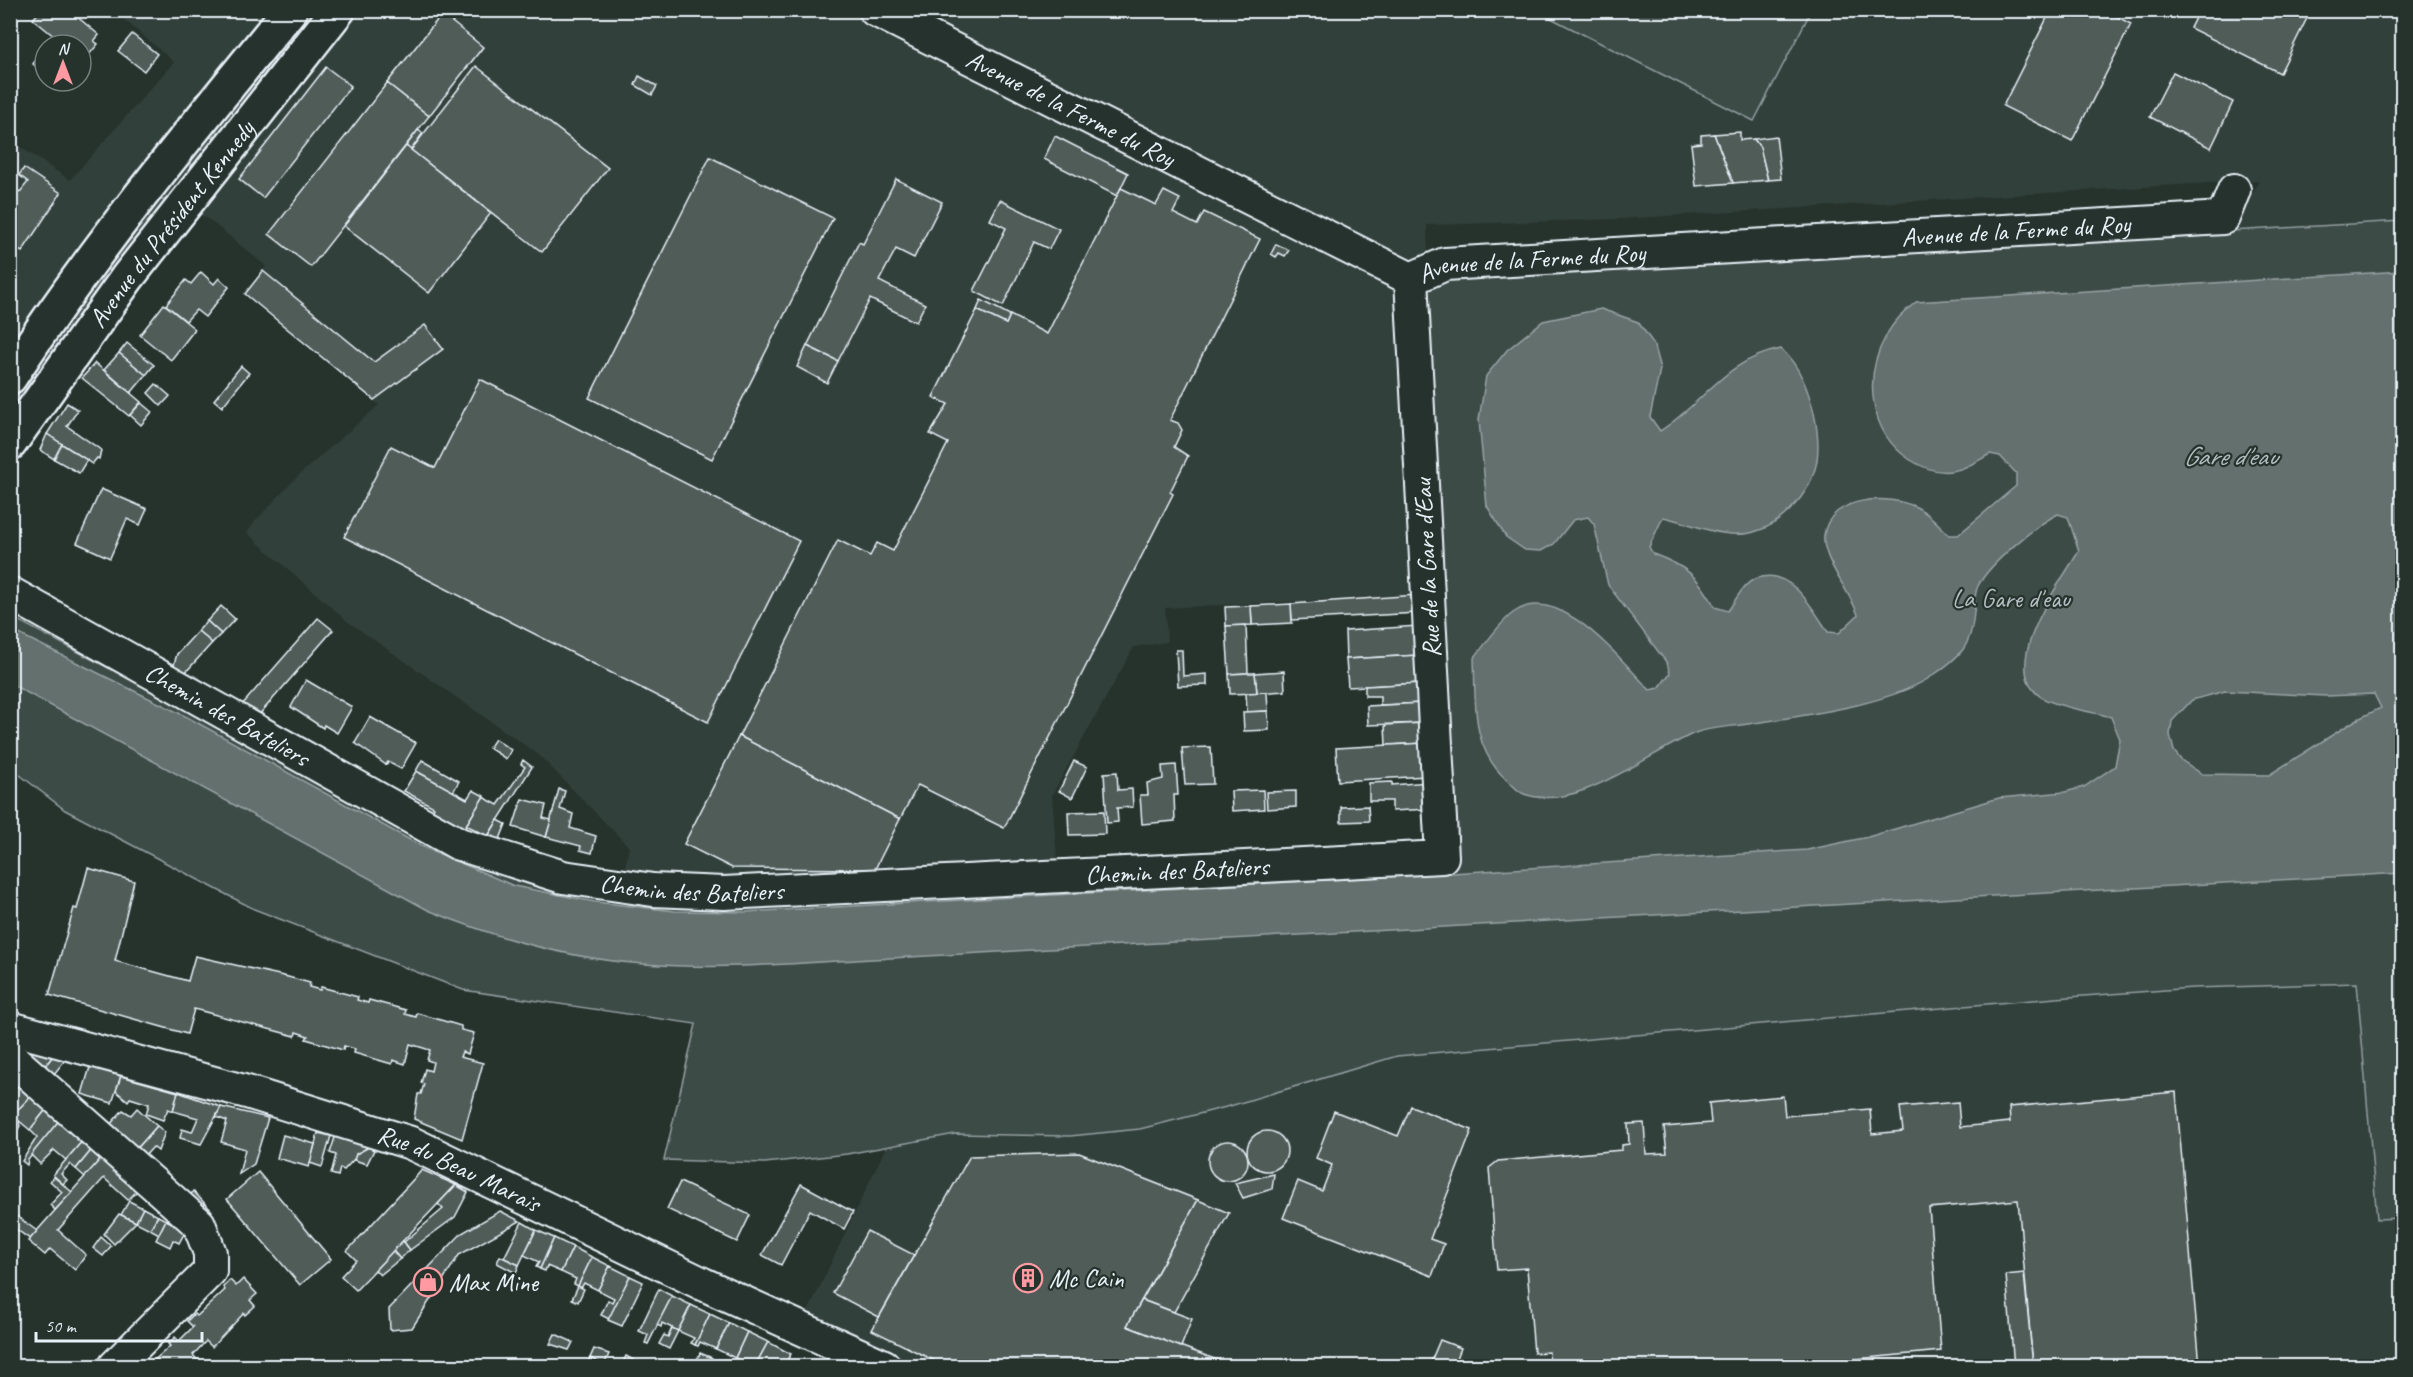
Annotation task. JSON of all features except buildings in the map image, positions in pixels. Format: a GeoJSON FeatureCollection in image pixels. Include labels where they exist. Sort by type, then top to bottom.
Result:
{"type":"FeatureCollection","features":[{"type":"Feature","properties":{"kind":"main road","name":"Avenue du Président Kennedy"},"geometry":{"type":"LineString","coordinates":[[10,377],[162,167],[290,10]]}},
{"type":"Feature","properties":{"kind":"main road","name":"Avenue du Président Kennedy"},"geometry":{"type":"LineString","coordinates":[[10,443],[127,278],[338,10]]}},
{"type":"Feature","properties":{"kind":"street","name":"Avenue de la Ferme du Roy"},"geometry":{"type":"LineString","coordinates":[[874,10],[1410,279],[1446,264],[2223,218],[2235,190]]}},
{"type":"Feature","properties":{"kind":"street","name":"Rue de la Gare d'Eau"},"geometry":{"type":"LineString","coordinates":[[1410,279],[1442,857]]}},
{"type":"Feature","properties":{"kind":"street","name":"Chemin des Bateliers"},"geometry":{"type":"LineString","coordinates":[[10,592],[459,844],[563,877],[653,890],[724,893],[1442,857]]}},
{"type":"Feature","properties":{"kind":"street","name":"Rue du Beau Marais"},"geometry":{"type":"LineString","coordinates":[[10,1028],[247,1092],[411,1143],[703,1284],[884,1366]]}},
{"type":"Feature","properties":{"kind":"street"},"geometry":{"type":"LineString","coordinates":[[10,1057],[199,1224],[210,1253],[210,1271],[115,1366]]}},
{"type":"Feature","properties":{"kind":"shaded area"},"geometry":{"type":"Polygon","coordinates":[[[114,11],[2402,11],[2402,221],[2235,231],[2259,180],[1618,219],[1427,225],[1437,578],[1417,595],[1165,608],[1167,642],[1134,647],[1052,795],[1059,887],[616,893],[625,868],[629,847],[539,755],[347,621],[247,533],[256,520],[300,474],[379,405],[245,294],[266,266],[207,218],[167,202],[17,399],[11,394],[11,141],[70,180],[174,62],[114,11]]]}},
{"type":"Feature","properties":{"kind":"shaded area","name":"Mc Cain"},"geometry":{"type":"Polygon","coordinates":[[[2357,983],[2377,1219],[2402,1218],[2402,1366],[911,1366],[806,1316],[886,1147],[955,1134],[1070,1136],[1140,1129],[1230,1106],[1397,1056],[2056,998],[2193,988],[2357,983]]]}},
{"type":"Feature","properties":{"kind":"green space"},"geometry":{"type":"Polygon","coordinates":[[[301,11],[324,11],[193,175],[191,164],[195,147],[301,11]]]}},
{"type":"Feature","properties":{"kind":"green space"},"geometry":{"type":"Polygon","coordinates":[[[1537,11],[1811,11],[1754,121],[1537,11]]]}},
{"type":"Feature","properties":{"kind":"green space"},"geometry":{"type":"Polygon","coordinates":[[[173,198],[11,419],[11,403],[72,310],[152,202],[173,198]]]}},
{"type":"Feature","properties":{"kind":"green space","name":"La Gare d'eau"},"geometry":{"type":"Polygon","coordinates":[[[2402,221],[2402,1218],[2377,1219],[2357,983],[2193,988],[2056,998],[1397,1056],[1230,1106],[1140,1129],[1070,1136],[955,1134],[847,1154],[765,1163],[664,1160],[696,1024],[463,990],[254,909],[65,810],[11,768],[10,616],[431,838],[616,893],[1448,865],[1428,278],[2402,221]]]}},
{"type":"Feature","properties":{"kind":"water","name":"Gare d'eau"},"geometry":{"type":"Polygon","coordinates":[[[2402,271],[2402,873],[777,965],[644,964],[589,957],[534,946],[480,930],[428,910],[11,684],[11,630],[187,717],[419,845],[514,886],[595,902],[675,911],[744,912],[1437,874],[1807,850],[1868,837],[1999,798],[2065,792],[2084,787],[2115,766],[2120,739],[2111,717],[2047,700],[2041,697],[2029,683],[2026,666],[2036,624],[2079,551],[2068,517],[2058,514],[2049,519],[2014,546],[1992,567],[1977,589],[1973,625],[1964,649],[1935,674],[1917,685],[1895,694],[1845,708],[1701,731],[1589,788],[1545,798],[1524,794],[1495,767],[1487,753],[1477,724],[1476,708],[1474,658],[1497,628],[1513,613],[1531,605],[1549,607],[1569,615],[1606,644],[1650,690],[1659,688],[1670,673],[1667,663],[1608,585],[1594,524],[1588,517],[1573,520],[1554,544],[1541,551],[1525,550],[1506,537],[1487,506],[1479,420],[1486,376],[1507,350],[1543,321],[1601,309],[1638,322],[1653,343],[1660,369],[1650,417],[1660,431],[1744,362],[1761,354],[1781,349],[1791,359],[1799,373],[1816,422],[1818,455],[1807,489],[1793,507],[1776,522],[1746,534],[1722,533],[1663,517],[1649,547],[1653,554],[1690,573],[1703,587],[1715,607],[1728,611],[1743,588],[1751,581],[1768,576],[1779,578],[1790,584],[1808,601],[1828,632],[1839,633],[1858,615],[1831,564],[1824,544],[1824,535],[1829,521],[1837,512],[1863,501],[1906,503],[1931,517],[1949,535],[1958,535],[2016,486],[2016,473],[2000,456],[1990,454],[1957,470],[1935,470],[1909,459],[1885,434],[1874,403],[1874,369],[1889,331],[1916,302],[2402,271]],[[2225,691],[2192,700],[2172,721],[2170,735],[2174,751],[2181,760],[2202,774],[2269,775],[2356,720],[2381,708],[2374,694],[2326,696],[2225,691]]]}},
{"type":"Feature","properties":{"kind":"place","name":"Mc Cain"},"geometry":{"type":"Point","coordinates":[1028,1278]}},
{"type":"Feature","properties":{"kind":"place","name":"Max Mine"},"geometry":{"type":"Point","coordinates":[428,1282]}}]}
